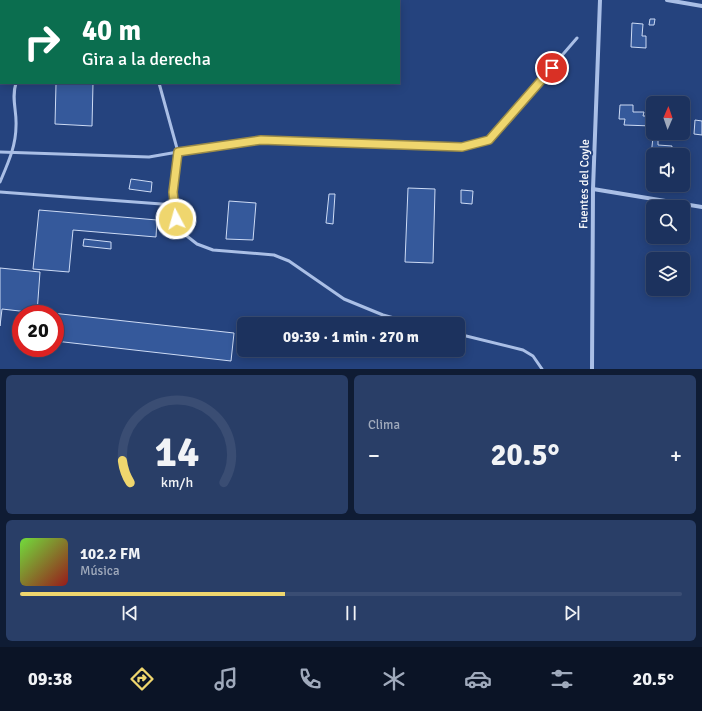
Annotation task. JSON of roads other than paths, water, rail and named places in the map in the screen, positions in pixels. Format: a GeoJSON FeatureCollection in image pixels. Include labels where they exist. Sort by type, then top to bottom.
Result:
{"type":"FeatureCollection","features":[{"type":"Feature","properties":{"kind":"street","name":"Fuentes del Coyle"},"geometry":{"type":"LineString","coordinates":[[592,369],[593,190],[600,0]]}},
{"type":"Feature","properties":{"kind":"street"},"geometry":{"type":"LineString","coordinates":[[667,0],[702,6]]}},
{"type":"Feature","properties":{"kind":"street"},"geometry":{"type":"LineString","coordinates":[[593,190],[702,207]]}},
{"type":"Feature","properties":{"kind":"lane"},"geometry":{"type":"LineString","coordinates":[[0,152],[149,157],[261,140],[462,147],[489,140],[577,38]]}},
{"type":"Feature","properties":{"kind":"lane"},"geometry":{"type":"LineString","coordinates":[[0,182],[12,153],[16,126],[13,93],[16,84]]}},
{"type":"Feature","properties":{"kind":"lane"},"geometry":{"type":"LineString","coordinates":[[159,84],[178,152],[173,192],[176,219],[183,233],[197,244],[213,250],[274,255],[289,261],[344,299],[390,317]]}},
{"type":"Feature","properties":{"kind":"lane"},"geometry":{"type":"LineString","coordinates":[[0,192],[175,205]]}},
{"type":"Feature","properties":{"kind":"lane"},"geometry":{"type":"LineString","coordinates":[[465,336],[523,350],[533,356],[542,369]]}}]}
